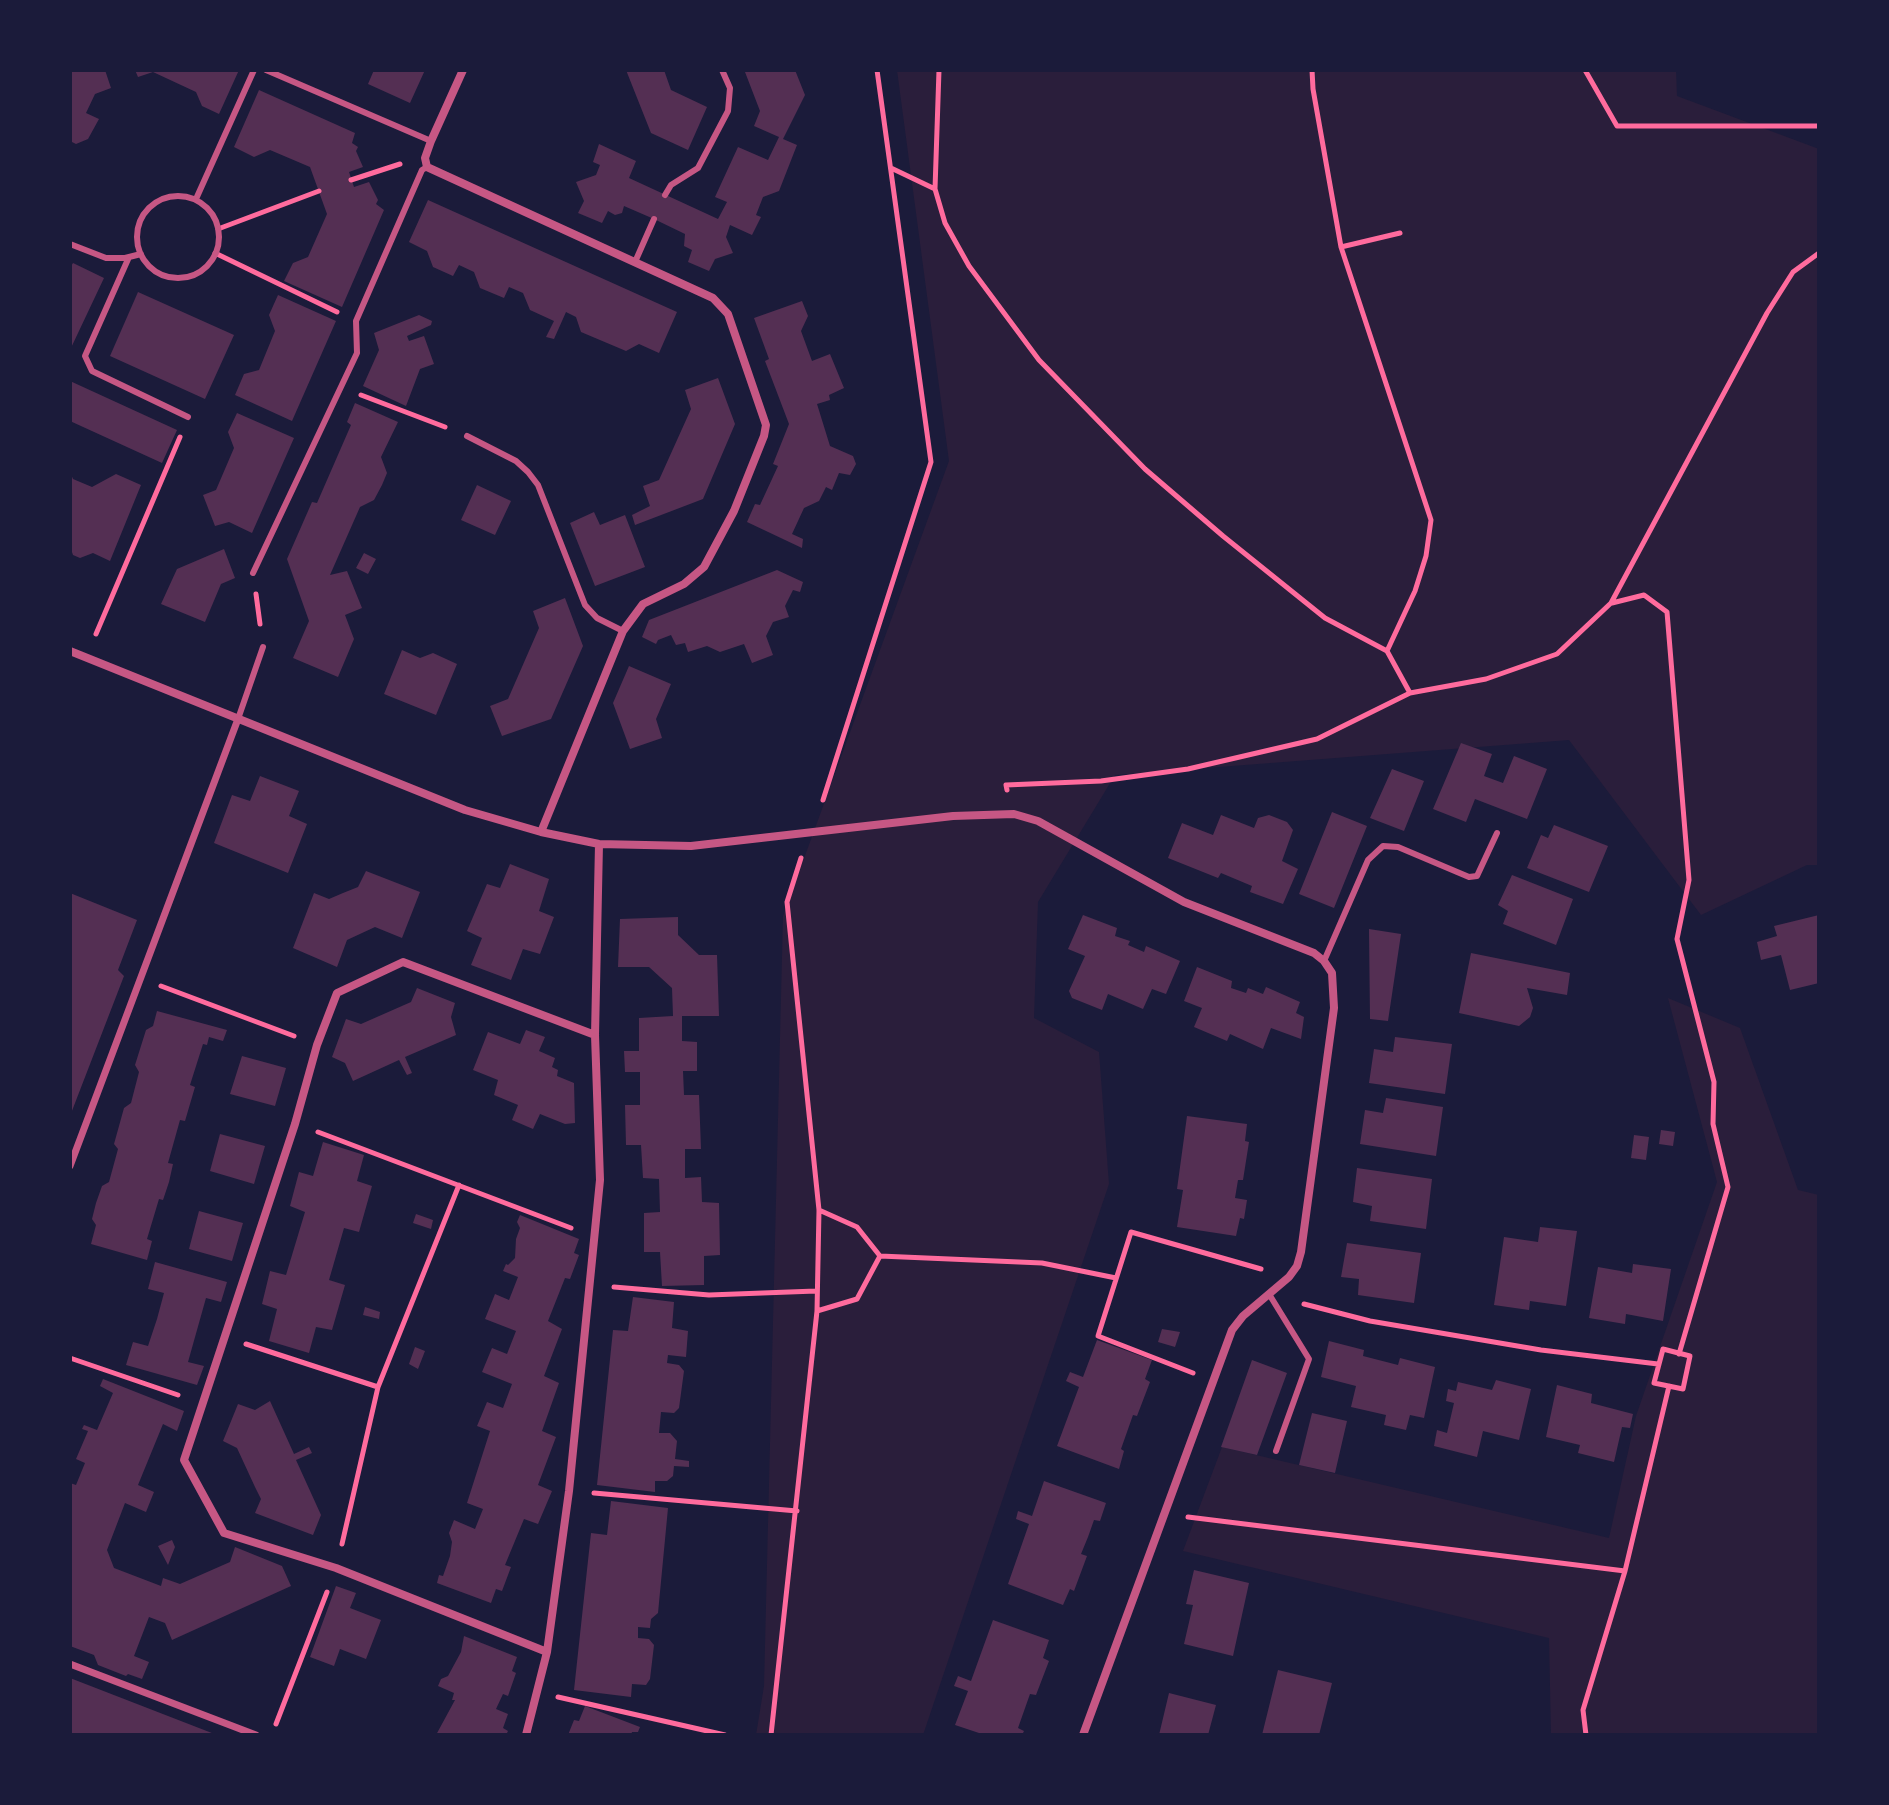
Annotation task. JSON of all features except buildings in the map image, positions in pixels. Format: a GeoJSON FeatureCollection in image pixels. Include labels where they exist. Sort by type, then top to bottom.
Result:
{"type":"FeatureCollection","features":[{"type":"Feature","properties":{"kind":"street"},"geometry":{"type":"LineString","coordinates":[[463,70],[431,141],[426,162],[704,292],[728,314],[766,425],[734,511],[704,567],[684,584],[643,604],[623,631],[541,832]]}},
{"type":"Feature","properties":{"kind":"street"},"geometry":{"type":"LineString","coordinates":[[70,651],[465,810],[541,832],[599,844],[691,846],[953,816],[1014,814],[1038,821],[1184,902],[1314,953],[1324,961],[1332,973],[1334,1008],[1297,1266],[1232,1330],[1083,1735]]}},
{"type":"Feature","properties":{"kind":"street"},"geometry":{"type":"LineString","coordinates":[[70,1166],[238,719]]}},
{"type":"Feature","properties":{"kind":"street"},"geometry":{"type":"LineString","coordinates":[[526,1735],[547,1652],[569,1491],[600,1180],[595,1035],[599,844]]}},
{"type":"Feature","properties":{"kind":"street"},"geometry":{"type":"LineString","coordinates":[[547,1652],[336,1568],[224,1533],[184,1460],[295,1124],[317,1045],[337,993],[403,962],[595,1035]]}},
{"type":"Feature","properties":{"kind":"street"},"geometry":{"type":"LineString","coordinates":[[70,1664],[256,1735]]}},
{"type":"Feature","properties":{"kind":"lane"},"geometry":{"type":"LineString","coordinates":[[196,199],[254,70]]}},
{"type":"Feature","properties":{"kind":"lane"},"geometry":{"type":"LineString","coordinates":[[266,70],[431,141]]}},
{"type":"Feature","properties":{"kind":"lane"},"geometry":{"type":"LineString","coordinates":[[665,195],[671,185],[698,168],[728,111],[730,88],[722,70]]}},
{"type":"Feature","properties":{"kind":"lane"},"geometry":{"type":"LineString","coordinates":[[253,573],[357,353],[356,321],[426,162]]}},
{"type":"Feature","properties":{"kind":"lane"},"geometry":{"type":"LineString","coordinates":[[173,196],[196,199],[213,215],[218,229],[220,240],[204,269],[184,278],[163,275],[153,269],[141,254],[138,229],[150,207],[173,196]]}},
{"type":"Feature","properties":{"kind":"lane"},"geometry":{"type":"LineString","coordinates":[[635,262],[654,219]]}},
{"type":"Feature","properties":{"kind":"lane"},"geometry":{"type":"LineString","coordinates":[[70,244],[106,258],[141,254]]}},
{"type":"Feature","properties":{"kind":"lane"},"geometry":{"type":"LineString","coordinates":[[129,257],[85,356],[92,371],[188,417]]}},
{"type":"Feature","properties":{"kind":"lane"},"geometry":{"type":"LineString","coordinates":[[467,436],[516,461],[528,472],[538,485],[585,605],[597,618],[623,631]]}},
{"type":"Feature","properties":{"kind":"lane"},"geometry":{"type":"LineString","coordinates":[[238,719],[263,647]]}},
{"type":"Feature","properties":{"kind":"lane"},"geometry":{"type":"LineString","coordinates":[[1324,961],[1368,860],[1383,846],[1398,847],[1469,877],[1477,876],[1497,833]]}},
{"type":"Feature","properties":{"kind":"lane"},"geometry":{"type":"LineString","coordinates":[[1269,1294],[1309,1359],[1276,1451]]}},
{"type":"Feature","properties":{"kind":"path"},"geometry":{"type":"LineString","coordinates":[[823,800],[931,462],[877,70]]}},
{"type":"Feature","properties":{"kind":"path"},"geometry":{"type":"LineString","coordinates":[[939,70],[935,189],[945,223],[969,266],[1039,360],[1145,469],[1223,536],[1325,618],[1387,651],[1410,693]]}},
{"type":"Feature","properties":{"kind":"path"},"geometry":{"type":"LineString","coordinates":[[1312,70],[1341,247],[1431,520],[1426,556],[1415,591],[1387,651]]}},
{"type":"Feature","properties":{"kind":"path"},"geometry":{"type":"LineString","coordinates":[[1585,70],[1617,126],[1819,126]]}},
{"type":"Feature","properties":{"kind":"path"},"geometry":{"type":"LineString","coordinates":[[351,180],[426,162]]}},
{"type":"Feature","properties":{"kind":"path"},"geometry":{"type":"LineString","coordinates":[[890,167],[935,189]]}},
{"type":"Feature","properties":{"kind":"path"},"geometry":{"type":"LineString","coordinates":[[218,229],[319,191]]}},
{"type":"Feature","properties":{"kind":"path"},"geometry":{"type":"LineString","coordinates":[[1341,247],[1400,233]]}},
{"type":"Feature","properties":{"kind":"path"},"geometry":{"type":"LineString","coordinates":[[215,253],[356,321]]}},
{"type":"Feature","properties":{"kind":"path"},"geometry":{"type":"LineString","coordinates":[[1014,814],[1006,785],[1101,781],[1203,766],[1317,739],[1410,693],[1486,679],[1557,654],[1611,603],[1767,313],[1793,272],[1819,253]]}},
{"type":"Feature","properties":{"kind":"path"},"geometry":{"type":"LineString","coordinates":[[342,388],[467,436]]}},
{"type":"Feature","properties":{"kind":"path"},"geometry":{"type":"LineString","coordinates":[[87,657],[188,417]]}},
{"type":"Feature","properties":{"kind":"path"},"geometry":{"type":"LineString","coordinates":[[253,573],[263,647]]}},
{"type":"Feature","properties":{"kind":"path"},"geometry":{"type":"LineString","coordinates":[[1611,603],[1644,595],[1667,612],[1689,880],[1677,939],[1714,1082],[1713,1124],[1728,1187],[1679,1354]]}},
{"type":"Feature","properties":{"kind":"path"},"geometry":{"type":"LineString","coordinates":[[771,1735],[817,1311],[819,1210],[787,902],[808,834]]}},
{"type":"Feature","properties":{"kind":"path"},"geometry":{"type":"LineString","coordinates":[[141,978],[300,1038]]}},
{"type":"Feature","properties":{"kind":"path"},"geometry":{"type":"LineString","coordinates":[[295,1124],[594,1237]]}},
{"type":"Feature","properties":{"kind":"path"},"geometry":{"type":"LineString","coordinates":[[275,1727],[336,1568],[378,1387],[459,1185]]}},
{"type":"Feature","properties":{"kind":"path"},"geometry":{"type":"LineString","coordinates":[[819,1210],[857,1227],[880,1256],[1042,1263],[1116,1278]]}},
{"type":"Feature","properties":{"kind":"path"},"geometry":{"type":"LineString","coordinates":[[1166,1363],[1098,1336],[1131,1232],[1289,1277]]}},
{"type":"Feature","properties":{"kind":"path"},"geometry":{"type":"LineString","coordinates":[[817,1311],[857,1299],[880,1256]]}},
{"type":"Feature","properties":{"kind":"path"},"geometry":{"type":"LineString","coordinates":[[589,1284],[709,1295],[816,1291]]}},
{"type":"Feature","properties":{"kind":"path"},"geometry":{"type":"LineString","coordinates":[[1269,1294],[1385,1324],[1541,1350],[1658,1364]]}},
{"type":"Feature","properties":{"kind":"path"},"geometry":{"type":"LineString","coordinates":[[225,1337],[378,1387]]}},
{"type":"Feature","properties":{"kind":"path"},"geometry":{"type":"LineString","coordinates":[[1663,1349],[1690,1356],[1683,1389],[1654,1383],[1658,1364],[1663,1349]]}},
{"type":"Feature","properties":{"kind":"path"},"geometry":{"type":"LineString","coordinates":[[70,1358],[202,1403]]}},
{"type":"Feature","properties":{"kind":"path"},"geometry":{"type":"LineString","coordinates":[[1586,1735],[1583,1710],[1625,1571],[1669,1386]]}},
{"type":"Feature","properties":{"kind":"path"},"geometry":{"type":"LineString","coordinates":[[569,1491],[797,1511]]}},
{"type":"Feature","properties":{"kind":"path"},"geometry":{"type":"LineString","coordinates":[[1163,1514],[1625,1571]]}},
{"type":"Feature","properties":{"kind":"path"},"geometry":{"type":"LineString","coordinates":[[537,1692],[725,1735]]}},
{"type":"Feature","properties":{"kind":"shaded area"},"geometry":{"type":"Polygon","coordinates":[[[897,70],[1676,70],[1677,96],[1819,149],[1819,865],[1807,865],[1701,915],[1569,740],[1115,775],[1038,902],[1034,1018],[1099,1052],[1109,1184],[923,1735],[756,1735],[764,1686],[783,916],[949,461],[897,70]]]}},
{"type":"Feature","properties":{"kind":"shaded area"},"geometry":{"type":"Polygon","coordinates":[[[1668,998],[1740,1028],[1798,1190],[1819,1195],[1819,1735],[1551,1735],[1549,1638],[1183,1551],[1222,1447],[1609,1538],[1636,1416],[1717,1182],[1668,998]]]}}]}
